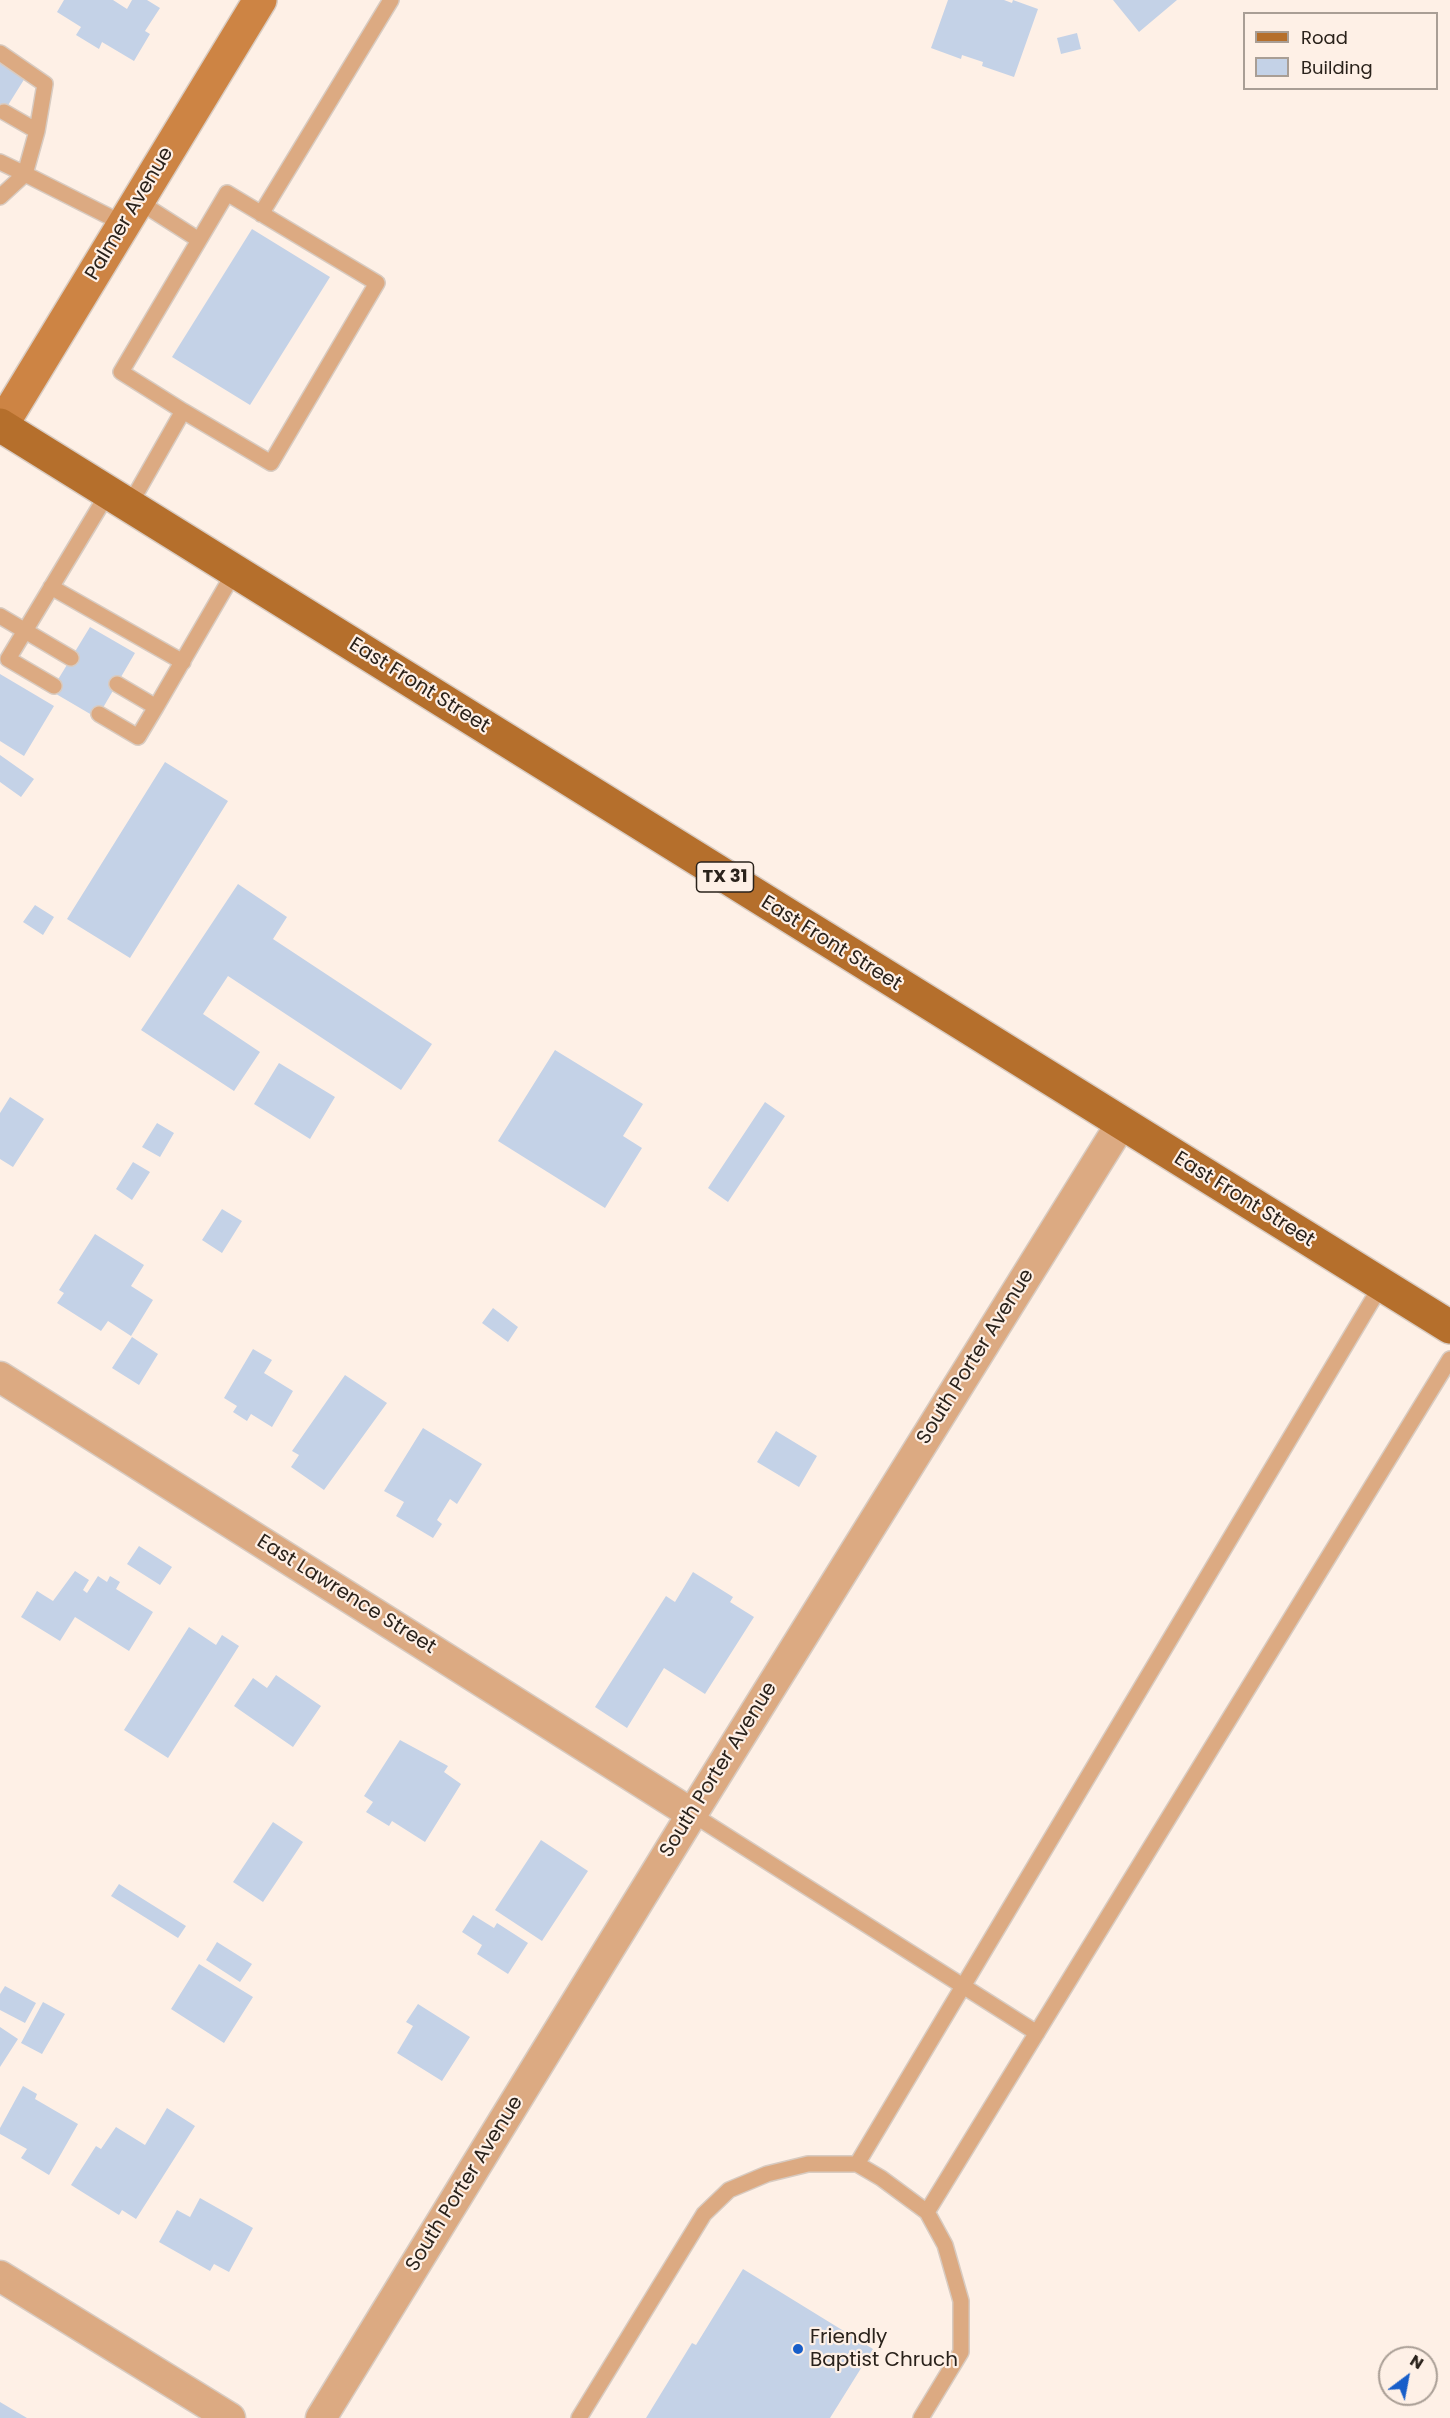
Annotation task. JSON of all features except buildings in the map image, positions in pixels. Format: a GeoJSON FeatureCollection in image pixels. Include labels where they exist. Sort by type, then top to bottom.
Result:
{"type":"FeatureCollection","features":[{"type":"Feature","properties":{"kind":"main road","name":"East Front Street"},"geometry":{"type":"LineString","coordinates":[[0,426],[1450,1327]]}},
{"type":"Feature","properties":{"kind":"street","name":"Palmer Avenue"},"geometry":{"type":"LineString","coordinates":[[0,426],[260,0]]}},
{"type":"Feature","properties":{"kind":"street","name":"South Porter Avenue"},"geometry":{"type":"LineString","coordinates":[[321,2418],[692,1814],[1121,1124]]}},
{"type":"Feature","properties":{"kind":"street","name":"East Lawrence Street"},"geometry":{"type":"LineString","coordinates":[[0,1377],[692,1814]]}},
{"type":"Feature","properties":{"kind":"street"},"geometry":{"type":"LineString","coordinates":[[0,2276],[230,2418]]}},
{"type":"Feature","properties":{"kind":"lane"},"geometry":{"type":"LineString","coordinates":[[261,214],[391,0]]}},
{"type":"Feature","properties":{"kind":"lane"},"geometry":{"type":"LineString","coordinates":[[0,53],[45,84],[37,131],[25,174],[0,196]]}},
{"type":"Feature","properties":{"kind":"lane"},"geometry":{"type":"LineString","coordinates":[[4,112],[37,131]]}},
{"type":"Feature","properties":{"kind":"lane"},"geometry":{"type":"LineString","coordinates":[[0,162],[25,174],[199,240]]}},
{"type":"Feature","properties":{"kind":"lane"},"geometry":{"type":"LineString","coordinates":[[227,193],[261,214],[377,283],[271,463],[121,372],[227,193]]}},
{"type":"Feature","properties":{"kind":"lane"},"geometry":{"type":"LineString","coordinates":[[54,686],[8,659],[51,587],[183,411]]}},
{"type":"Feature","properties":{"kind":"lane"},"geometry":{"type":"LineString","coordinates":[[99,714],[138,737],[235,572]]}},
{"type":"Feature","properties":{"kind":"lane"},"geometry":{"type":"LineString","coordinates":[[51,587],[183,662]]}},
{"type":"Feature","properties":{"kind":"lane"},"geometry":{"type":"LineString","coordinates":[[0,616],[71,658]]}},
{"type":"Feature","properties":{"kind":"lane"},"geometry":{"type":"LineString","coordinates":[[117,684],[156,707]]}},
{"type":"Feature","properties":{"kind":"lane"},"geometry":{"type":"LineString","coordinates":[[857,2164],[1382,1284]]}},
{"type":"Feature","properties":{"kind":"lane"},"geometry":{"type":"LineString","coordinates":[[927,2212],[1450,1359]]}},
{"type":"Feature","properties":{"kind":"lane"},"geometry":{"type":"LineString","coordinates":[[692,1814],[1037,2033]]}},
{"type":"Feature","properties":{"kind":"lane"},"geometry":{"type":"LineString","coordinates":[[579,2418],[704,2214],[729,2190],[767,2174],[808,2164],[857,2164],[904,2193],[927,2212],[945,2245],[961,2301],[960,2352],[921,2418]]}},
{"type":"Feature","properties":{"kind":"place","name":"Friendly Baptist Chruch"},"geometry":{"type":"Point","coordinates":[798,2349]}}]}
